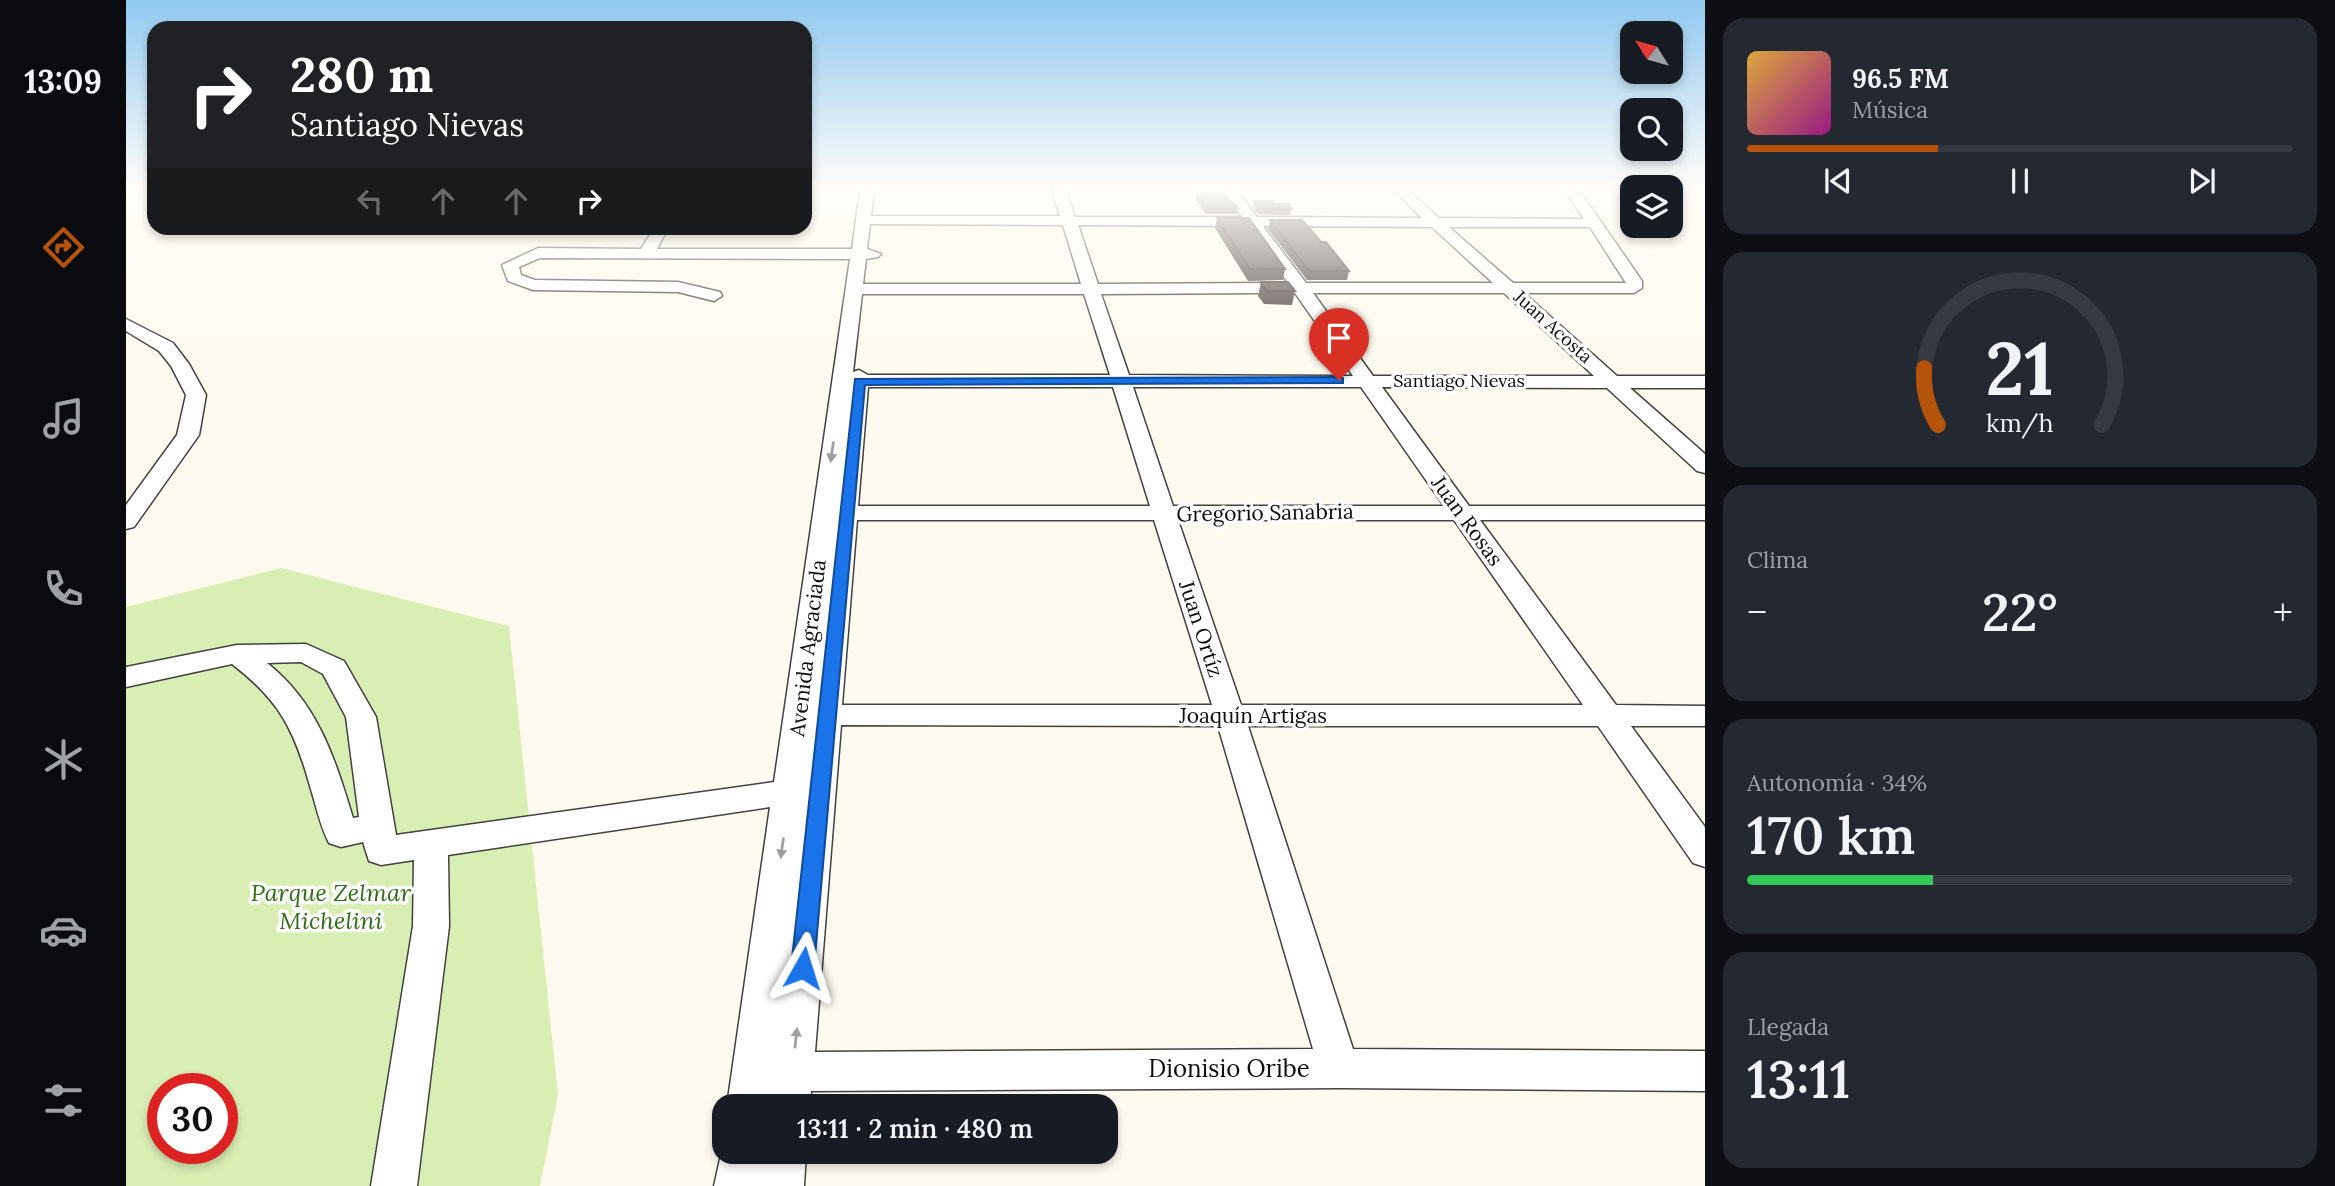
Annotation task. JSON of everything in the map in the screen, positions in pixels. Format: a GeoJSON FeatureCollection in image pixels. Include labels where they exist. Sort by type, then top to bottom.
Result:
{"type":"FeatureCollection","features":[{"type":"Feature","properties":{"kind":"street"},"geometry":{"type":"LineString","coordinates":[[646,254],[651,245]]}},
{"type":"Feature","properties":{"kind":"street","name":"Avenida Agraciada"},"geometry":{"type":"LineString","coordinates":[[771,1089],[867,245]]}},
{"type":"Feature","properties":{"kind":"street","name":"Juan Ortíz"},"geometry":{"type":"LineString","coordinates":[[1077,245],[1230,716],[1339,1068]]}},
{"type":"Feature","properties":{"kind":"street","name":"Juan Rosas"},"geometry":{"type":"LineString","coordinates":[[1269,245],[1705,853]]}},
{"type":"Feature","properties":{"kind":"street","name":"Juan Acosta"},"geometry":{"type":"LineString","coordinates":[[1462,245],[1705,466]]}},
{"type":"Feature","properties":{"kind":"street"},"geometry":{"type":"LineString","coordinates":[[860,289],[1634,288],[1634,281],[1610,245]]}},
{"type":"Feature","properties":{"kind":"street"},"geometry":{"type":"LineString","coordinates":[[714,296],[678,287],[533,285],[514,278],[510,265],[538,253],[866,254]]}},
{"type":"Feature","properties":{"kind":"street"},"geometry":{"type":"LineString","coordinates":[[126,324],[166,347],[180,364],[196,395],[188,436],[126,522]]}},
{"type":"Feature","properties":{"kind":"street","name":"Santiago Nievas"},"geometry":{"type":"LineString","coordinates":[[850,381],[1705,382]]}},
{"type":"Feature","properties":{"kind":"street","name":"Gregorio Sanabria"},"geometry":{"type":"LineString","coordinates":[[835,513],[1705,513]]}},
{"type":"Feature","properties":{"kind":"street"},"geometry":{"type":"LineString","coordinates":[[126,677],[237,654],[306,653],[334,668],[361,718],[381,851],[805,790]]}},
{"type":"Feature","properties":{"kind":"street"},"geometry":{"type":"LineString","coordinates":[[237,654],[268,678],[292,703],[312,746],[341,834],[377,826]]}},
{"type":"Feature","properties":{"kind":"street","name":"Joaquín Artigas"},"geometry":{"type":"LineString","coordinates":[[814,715],[1705,716]]}},
{"type":"Feature","properties":{"kind":"street","name":"Avenida Agraciada"},"geometry":{"type":"LineString","coordinates":[[771,1089],[805,790]]}},
{"type":"Feature","properties":{"kind":"street"},"geometry":{"type":"LineString","coordinates":[[394,1186],[431,926],[431,842]]}},
{"type":"Feature","properties":{"kind":"street","name":"Dionisio Oribe"},"geometry":{"type":"LineString","coordinates":[[771,1089],[1339,1068],[1705,1071]]}},
{"type":"Feature","properties":{"kind":"street"},"geometry":{"type":"LineString","coordinates":[[737,1186],[740,1164]]}},
{"type":"Feature","properties":{"kind":"street"},"geometry":{"type":"LineString","coordinates":[[781,1186],[783,1164]]}},
{"type":"Feature","properties":{"kind":"green space","name":"Parque Zelmar Michelini"},"geometry":{"type":"Polygon","coordinates":[[[281,568],[509,626],[558,1095],[540,1186],[126,1186],[126,607],[281,568]]]}},
{"type":"Feature","properties":{"kind":"building"},"geometry":{"type":"Polygon","coordinates":[[[1235,245],[1268,245],[1285,269],[1250,269],[1235,245]]]}},
{"type":"Feature","properties":{"kind":"building"},"geometry":{"type":"Polygon","coordinates":[[[1289,245],[1329,245],[1349,271],[1309,271],[1289,245]]]}},
{"type":"Feature","properties":{"kind":"building"},"geometry":{"type":"Polygon","coordinates":[[[1261,282],[1288,282],[1295,291],[1266,291],[1261,282]]]}},
{"type":"Feature","properties":{"kind":"route"},"geometry":{"type":"LineString","coordinates":[[803,968],[859,381],[1339,380]]}}]}
